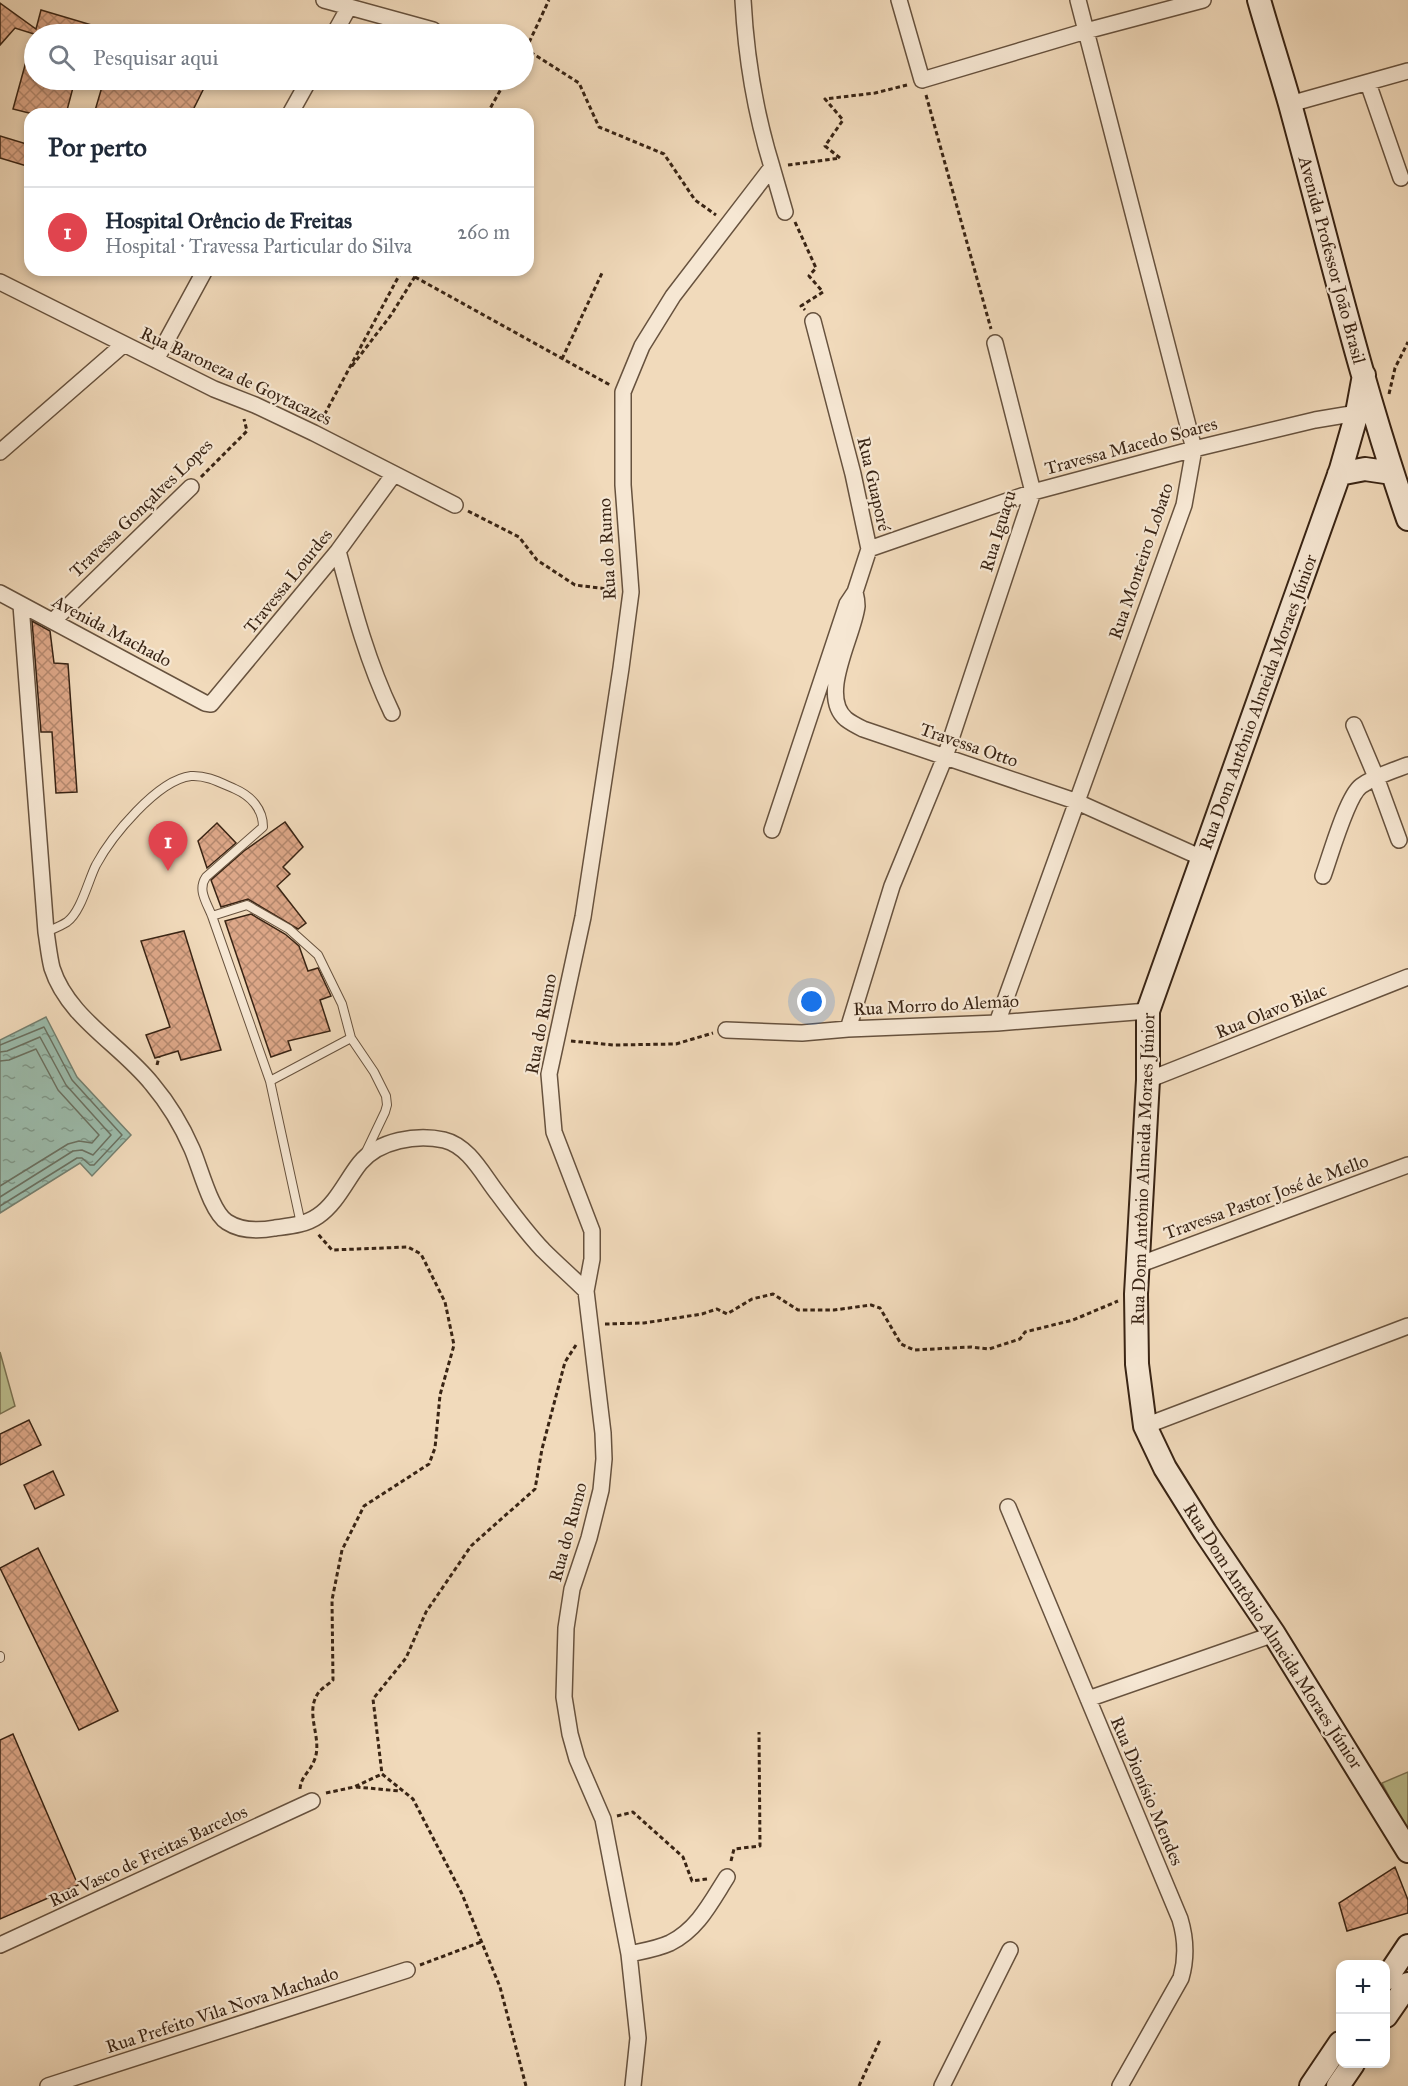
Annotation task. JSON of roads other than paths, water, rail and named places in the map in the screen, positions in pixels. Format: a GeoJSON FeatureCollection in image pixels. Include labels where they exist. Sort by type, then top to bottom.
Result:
{"type":"FeatureCollection","features":[{"type":"Feature","properties":{"kind":"main road","name":"Avenida Professor João Brasil"},"geometry":{"type":"LineString","coordinates":[[1259,0],[1290,104],[1342,304],[1364,375]]}},
{"type":"Feature","properties":{"kind":"main road","name":"Rua Dom Antônio Almeida Moraes Júnior"},"geometry":{"type":"LineString","coordinates":[[1364,375],[1365,412],[1339,474],[1148,1011],[1148,1080],[1136,1294],[1137,1364],[1144,1426],[1165,1468],[1274,1634],[1408,1851]]}},
{"type":"Feature","properties":{"kind":"main road"},"geometry":{"type":"LineString","coordinates":[[1365,412],[1392,473],[1408,519]]}},
{"type":"Feature","properties":{"kind":"main road"},"geometry":{"type":"LineString","coordinates":[[1339,474],[1365,470],[1392,473]]}},
{"type":"Feature","properties":{"kind":"main road"},"geometry":{"type":"LineString","coordinates":[[1390,1972],[1408,1946]]}},
{"type":"Feature","properties":{"kind":"main road"},"geometry":{"type":"LineString","coordinates":[[1387,2014],[1408,1984]]}},
{"type":"Feature","properties":{"kind":"main road"},"geometry":{"type":"LineString","coordinates":[[1311,2086],[1336,2050]]}},
{"type":"Feature","properties":{"kind":"main road"},"geometry":{"type":"LineString","coordinates":[[1338,2086],[1350,2068]]}},
{"type":"Feature","properties":{"kind":"street"},"geometry":{"type":"LineString","coordinates":[[324,0],[411,24]]}},
{"type":"Feature","properties":{"kind":"street"},"geometry":{"type":"LineString","coordinates":[[743,0],[749,71],[760,130],[785,212]]}},
{"type":"Feature","properties":{"kind":"street"},"geometry":{"type":"LineString","coordinates":[[899,0],[922,80],[1086,31],[1203,0]]}},
{"type":"Feature","properties":{"kind":"street","name":"Rua Monteiro Lobato"},"geometry":{"type":"LineString","coordinates":[[997,1023],[1075,801],[1184,505],[1194,449],[1078,0]]}},
{"type":"Feature","properties":{"kind":"street"},"geometry":{"type":"LineString","coordinates":[[340,24],[349,7]]}},
{"type":"Feature","properties":{"kind":"street"},"geometry":{"type":"LineString","coordinates":[[1290,104],[1408,71]]}},
{"type":"Feature","properties":{"kind":"street"},"geometry":{"type":"LineString","coordinates":[[1368,83],[1401,178]]}},
{"type":"Feature","properties":{"kind":"street"},"geometry":{"type":"LineString","coordinates":[[293,108],[303,90]]}},
{"type":"Feature","properties":{"kind":"street","name":"Rua do Rumo"},"geometry":{"type":"LineString","coordinates":[[633,2086],[638,2038],[629,1954],[603,1819],[577,1759],[564,1697],[566,1628],[572,1590],[589,1538],[601,1490],[604,1459],[586,1291],[592,1259],[592,1231],[554,1132],[549,1074],[583,917],[631,592],[623,485],[623,392],[642,346],[673,296],[771,168]]}},
{"type":"Feature","properties":{"kind":"street"},"geometry":{"type":"LineString","coordinates":[[156,360],[202,276]]}},
{"type":"Feature","properties":{"kind":"street","name":"Rua Baroneza de Goytacazes"},"geometry":{"type":"LineString","coordinates":[[0,282],[214,389],[255,405],[314,433],[455,505]]}},
{"type":"Feature","properties":{"kind":"street","name":"Rua Guaporé"},"geometry":{"type":"LineString","coordinates":[[772,830],[846,604],[855,592],[869,549],[853,474],[813,321]]}},
{"type":"Feature","properties":{"kind":"street","name":"Rua Iguaçu"},"geometry":{"type":"LineString","coordinates":[[848,1029],[892,886],[945,757],[1033,492],[995,343]]}},
{"type":"Feature","properties":{"kind":"street"},"geometry":{"type":"LineString","coordinates":[[0,452],[124,344]]}},
{"type":"Feature","properties":{"kind":"street","name":"Travessa Macedo Soares"},"geometry":{"type":"LineString","coordinates":[[869,549],[1033,492],[1194,449],[1315,420],[1365,412]]}},
{"type":"Feature","properties":{"kind":"street","name":"Travessa Lourdes"},"geometry":{"type":"LineString","coordinates":[[205,703],[212,704],[338,551],[394,474]]}},
{"type":"Feature","properties":{"kind":"street","name":"Travessa Gonçalves Lopes"},"geometry":{"type":"LineString","coordinates":[[53,621],[191,487]]}},
{"type":"Feature","properties":{"kind":"street"},"geometry":{"type":"LineString","coordinates":[[338,551],[375,677],[392,712]]}},
{"type":"Feature","properties":{"kind":"street","name":"Travessa Otto"},"geometry":{"type":"LineString","coordinates":[[855,592],[857,606],[838,672],[836,690],[838,705],[845,718],[862,729],[1075,801],[1202,858]]}},
{"type":"Feature","properties":{"kind":"street","name":"Avenida Machado"},"geometry":{"type":"LineString","coordinates":[[0,593],[205,703]]}},
{"type":"Feature","properties":{"kind":"street"},"geometry":{"type":"LineString","coordinates":[[21,605],[46,932],[53,970],[73,1006],[153,1084],[192,1149],[216,1210],[224,1221],[240,1229],[266,1230],[304,1223],[320,1215],[338,1195],[362,1161],[375,1151],[390,1143],[411,1138],[426,1137],[447,1141],[461,1148],[478,1166],[542,1250],[586,1291]]}},
{"type":"Feature","properties":{"kind":"street"},"geometry":{"type":"LineString","coordinates":[[1354,725],[1399,840]]}},
{"type":"Feature","properties":{"kind":"street"},"geometry":{"type":"LineString","coordinates":[[1323,876],[1353,795],[1359,787],[1376,777],[1408,765]]}},
{"type":"Feature","properties":{"kind":"street","name":"Rua Olavo Bilac"},"geometry":{"type":"LineString","coordinates":[[1148,1080],[1408,977]]}},
{"type":"Feature","properties":{"kind":"street","name":"Rua Morro do Alemão"},"geometry":{"type":"LineString","coordinates":[[726,1030],[802,1033],[997,1023],[1148,1011]]}},
{"type":"Feature","properties":{"kind":"street","name":"Travessa Pastor José de Mello"},"geometry":{"type":"LineString","coordinates":[[1137,1265],[1408,1165]]}},
{"type":"Feature","properties":{"kind":"street"},"geometry":{"type":"LineString","coordinates":[[1144,1426],[1408,1326]]}},
{"type":"Feature","properties":{"kind":"street","name":"Rua Dionísio Mendes"},"geometry":{"type":"LineString","coordinates":[[1008,1507],[1180,1919],[1186,1948],[1182,1978],[1120,2086]]}},
{"type":"Feature","properties":{"kind":"street"},"geometry":{"type":"LineString","coordinates":[[1088,1699],[1274,1634]]}},
{"type":"Feature","properties":{"kind":"street","name":"Rua Vasco de Freitas Barcelos"},"geometry":{"type":"LineString","coordinates":[[0,1945],[305,1805]]}},
{"type":"Feature","properties":{"kind":"street"},"geometry":{"type":"LineString","coordinates":[[629,1954],[659,1947],[681,1937],[699,1922],[727,1877]]}},
{"type":"Feature","properties":{"kind":"street"},"geometry":{"type":"LineString","coordinates":[[942,2086],[1010,1950]]}},
{"type":"Feature","properties":{"kind":"street","name":"Rua Prefeito Vila Nova Machado"},"geometry":{"type":"LineString","coordinates":[[48,2086],[407,1970]]}},
{"type":"Feature","properties":{"kind":"lane"},"geometry":{"type":"LineString","coordinates":[[46,932],[69,921],[78,907],[96,865],[118,831],[151,798],[171,783],[191,776],[210,778],[241,792],[254,801],[261,813],[263,827],[206,877],[202,882],[201,890],[270,1081],[304,1223]]}},
{"type":"Feature","properties":{"kind":"lane"},"geometry":{"type":"LineString","coordinates":[[212,916],[247,905],[289,929],[318,955],[342,1004],[351,1038],[387,1096],[385,1112],[375,1128],[362,1161]]}},
{"type":"Feature","properties":{"kind":"lane"},"geometry":{"type":"LineString","coordinates":[[270,1081],[351,1038]]}},
{"type":"Feature","properties":{"kind":"water"},"geometry":{"type":"Polygon","coordinates":[[[46,1017],[77,1077],[131,1135],[92,1176],[80,1163],[0,1213],[0,1040],[46,1017]]]}},
{"type":"Feature","properties":{"kind":"place","name":"Hospital Orêncio de Freitas"},"geometry":{"type":"Point","coordinates":[168,871]}}]}
